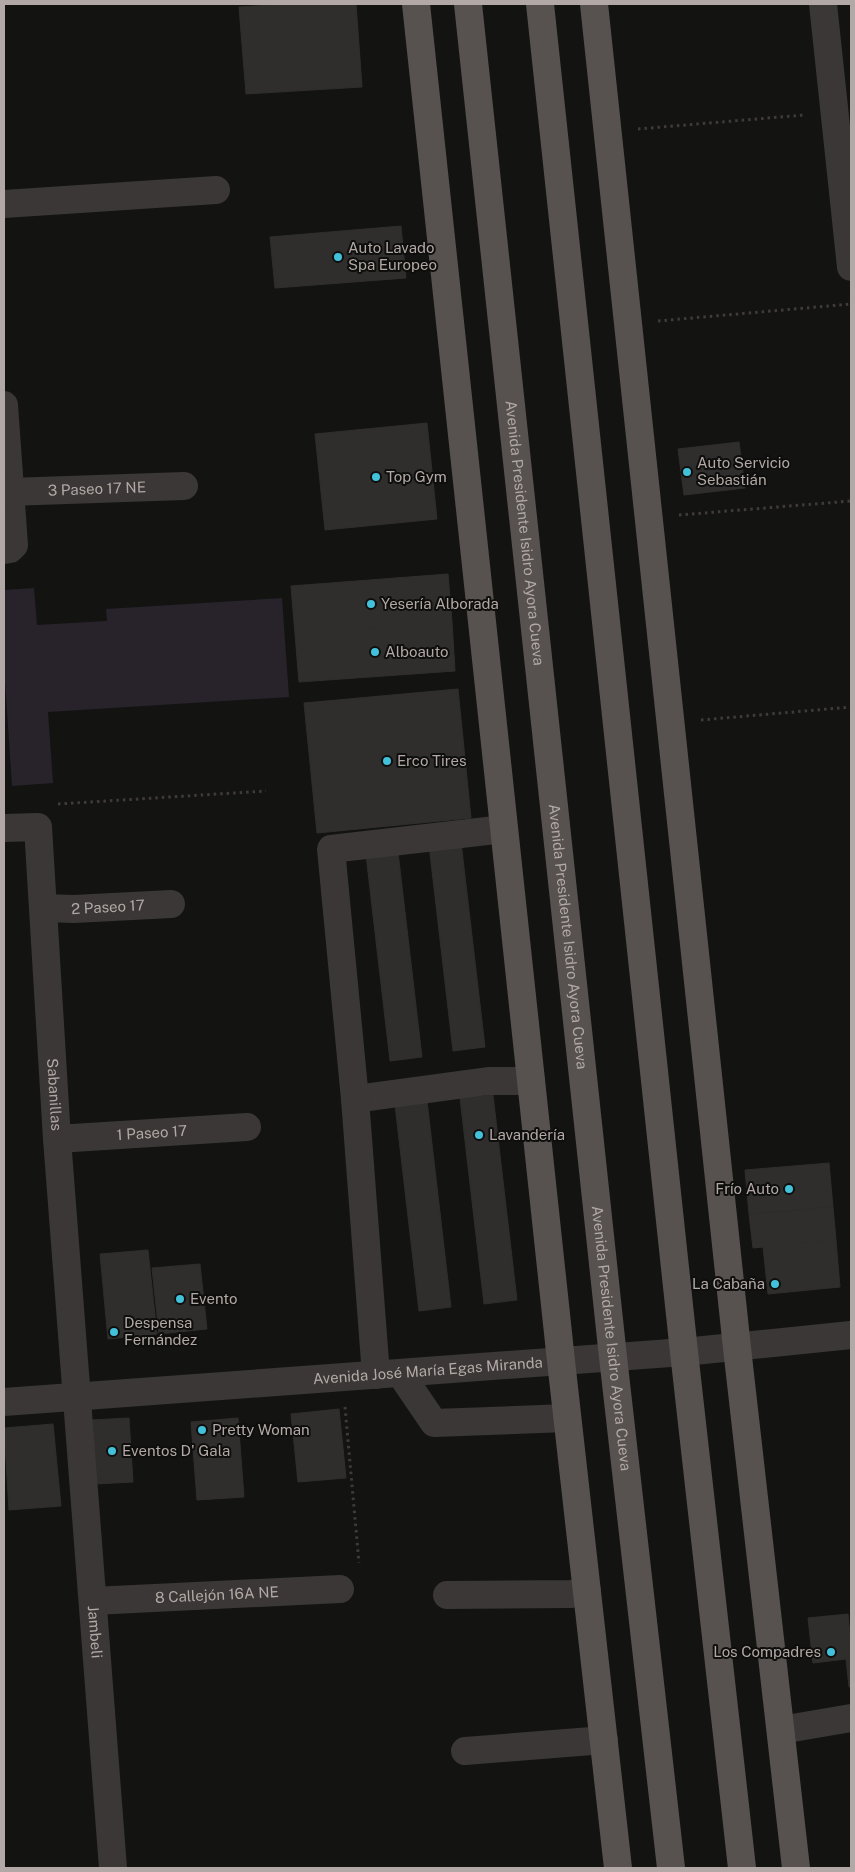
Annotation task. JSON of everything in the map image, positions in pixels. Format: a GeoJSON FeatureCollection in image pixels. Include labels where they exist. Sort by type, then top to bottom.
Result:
{"type":"FeatureCollection","features":[{"type":"Feature","properties":{"kind":"main road"},"geometry":{"type":"LineString","coordinates":[[416,4],[567,1418],[618,1868]]}},
{"type":"Feature","properties":{"kind":"main road","name":"Avenida Presidente Isidro Ayora Cueva"},"geometry":{"type":"LineString","coordinates":[[468,4],[613,1357],[671,1868]]}},
{"type":"Feature","properties":{"kind":"main road"},"geometry":{"type":"LineString","coordinates":[[540,4],[684,1352],[742,1868]]}},
{"type":"Feature","properties":{"kind":"main road"},"geometry":{"type":"LineString","coordinates":[[594,4],[737,1348],[796,1868]]}},
{"type":"Feature","properties":{"kind":"street"},"geometry":{"type":"LineString","coordinates":[[823,4],[851,267]]}},
{"type":"Feature","properties":{"kind":"street"},"geometry":{"type":"LineString","coordinates":[[4,204],[216,190]]}},
{"type":"Feature","properties":{"kind":"street"},"geometry":{"type":"LineString","coordinates":[[4,405],[14,545],[10,550],[4,550]]}},
{"type":"Feature","properties":{"kind":"street","name":"3 Paseo 17 NE"},"geometry":{"type":"LineString","coordinates":[[9,492],[184,486]]}},
{"type":"Feature","properties":{"kind":"street"},"geometry":{"type":"LineString","coordinates":[[4,828],[38,827]]}},
{"type":"Feature","properties":{"kind":"street","name":"Sabanillas"},"geometry":{"type":"LineString","coordinates":[[38,827],[57,1139],[78,1397]]}},
{"type":"Feature","properties":{"kind":"street"},"geometry":{"type":"LineString","coordinates":[[504,830],[332,849],[355,1099],[388,1374],[434,1423],[567,1418]]}},
{"type":"Feature","properties":{"kind":"street","name":"2 Paseo 17"},"geometry":{"type":"LineString","coordinates":[[44,908],[74,909],[172,904]]}},
{"type":"Feature","properties":{"kind":"street"},"geometry":{"type":"LineString","coordinates":[[355,1099],[488,1081],[531,1081]]}},
{"type":"Feature","properties":{"kind":"street","name":"1 Paseo 17"},"geometry":{"type":"LineString","coordinates":[[57,1139],[247,1128]]}},
{"type":"Feature","properties":{"kind":"street","name":"Avenida José María Egas Miranda"},"geometry":{"type":"LineString","coordinates":[[4,1402],[737,1348],[851,1336]]}},
{"type":"Feature","properties":{"kind":"street","name":"Jambeli"},"geometry":{"type":"LineString","coordinates":[[78,1397],[113,1868]]}},
{"type":"Feature","properties":{"kind":"street","name":"8 Callejón 16A NE"},"geometry":{"type":"LineString","coordinates":[[93,1601],[340,1589]]}},
{"type":"Feature","properties":{"kind":"street"},"geometry":{"type":"LineString","coordinates":[[447,1595],[571,1594],[586,1591]]}},
{"type":"Feature","properties":{"kind":"street"},"geometry":{"type":"LineString","coordinates":[[781,1730],[851,1718]]}},
{"type":"Feature","properties":{"kind":"street"},"geometry":{"type":"LineString","coordinates":[[464,1751],[604,1740]]}},
{"type":"Feature","properties":{"kind":"path"},"geometry":{"type":"LineString","coordinates":[[607,132],[835,112]]}},
{"type":"Feature","properties":{"kind":"path"},"geometry":{"type":"LineString","coordinates":[[628,324],[851,304]]}},
{"type":"Feature","properties":{"kind":"path"},"geometry":{"type":"LineString","coordinates":[[649,518],[851,501]]}},
{"type":"Feature","properties":{"kind":"path"},"geometry":{"type":"LineString","coordinates":[[671,723],[851,707]]}},
{"type":"Feature","properties":{"kind":"path"},"geometry":{"type":"LineString","coordinates":[[38,827],[38,808],[43,804],[266,791]]}},
{"type":"Feature","properties":{"kind":"path"},"geometry":{"type":"LineString","coordinates":[[343,1377],[359,1563]]}},
{"type":"Feature","properties":{"kind":"shaded area"},"geometry":{"type":"Polygon","coordinates":[[[34,588],[37,625],[107,621],[106,609],[282,598],[289,697],[48,712],[53,783],[12,786],[4,666],[4,590],[34,588]]]}},
{"type":"Feature","properties":{"kind":"building"},"geometry":{"type":"Polygon","coordinates":[[[286,4],[356,4],[362,87],[246,94],[239,7],[286,4]]]}},
{"type":"Feature","properties":{"kind":"building","name":"Auto Lavado Spa Europeo"},"geometry":{"type":"Polygon","coordinates":[[[401,226],[406,278],[275,288],[270,237],[401,226]]]}},
{"type":"Feature","properties":{"kind":"building","name":"Top Gym"},"geometry":{"type":"Polygon","coordinates":[[[427,423],[437,519],[325,530],[315,434],[427,423]]]}},
{"type":"Feature","properties":{"kind":"building"},"geometry":{"type":"Polygon","coordinates":[[[739,442],[745,488],[684,495],[678,449],[739,442]]]}},
{"type":"Feature","properties":{"kind":"building","name":"Yesería Alborada"},"geometry":{"type":"Polygon","coordinates":[[[448,574],[452,622],[295,634],[291,586],[448,574]]]}},
{"type":"Feature","properties":{"kind":"building","name":"Alboauto"},"geometry":{"type":"Polygon","coordinates":[[[452,622],[455,671],[299,682],[295,634],[452,622]]]}},
{"type":"Feature","properties":{"kind":"building","name":"Erco Tires"},"geometry":{"type":"Polygon","coordinates":[[[458,689],[471,818],[317,833],[304,703],[458,689]]]}},
{"type":"Feature","properties":{"kind":"building"},"geometry":{"type":"Polygon","coordinates":[[[461,842],[485,1047],[453,1051],[429,845],[461,842]]]}},
{"type":"Feature","properties":{"kind":"building"},"geometry":{"type":"Polygon","coordinates":[[[398,852],[422,1057],[390,1061],[366,855],[398,852]]]}},
{"type":"Feature","properties":{"kind":"building"},"geometry":{"type":"Polygon","coordinates":[[[493,1095],[517,1300],[484,1304],[460,1098],[493,1095]]]}},
{"type":"Feature","properties":{"kind":"building"},"geometry":{"type":"Polygon","coordinates":[[[427,1101],[451,1307],[419,1311],[395,1105],[427,1101]]]}},
{"type":"Feature","properties":{"kind":"building","name":"Frío Auto"},"geometry":{"type":"Polygon","coordinates":[[[829,1163],[833,1207],[749,1214],[745,1170],[829,1163]]]}},
{"type":"Feature","properties":{"kind":"building"},"geometry":{"type":"Polygon","coordinates":[[[833,1207],[836,1240],[753,1248],[749,1214],[833,1207]]]}},
{"type":"Feature","properties":{"kind":"building"},"geometry":{"type":"Polygon","coordinates":[[[836,1240],[840,1287],[768,1294],[763,1247],[836,1240]]]}},
{"type":"Feature","properties":{"kind":"building"},"geometry":{"type":"Polygon","coordinates":[[[148,1250],[157,1334],[108,1339],[100,1254],[148,1250]]]}},
{"type":"Feature","properties":{"kind":"building","name":"Evento"},"geometry":{"type":"Polygon","coordinates":[[[200,1264],[207,1329],[159,1334],[152,1268],[200,1264]]]}},
{"type":"Feature","properties":{"kind":"building"},"geometry":{"type":"Polygon","coordinates":[[[339,1409],[346,1478],[298,1482],[291,1414],[339,1409]]]}},
{"type":"Feature","properties":{"kind":"building","name":"Eventos D' Gala"},"geometry":{"type":"Polygon","coordinates":[[[129,1418],[133,1482],[95,1484],[91,1420],[129,1418]]]}},
{"type":"Feature","properties":{"kind":"building"},"geometry":{"type":"Polygon","coordinates":[[[238,1418],[244,1497],[197,1500],[191,1422],[238,1418]]]}},
{"type":"Feature","properties":{"kind":"building"},"geometry":{"type":"Polygon","coordinates":[[[53,1424],[61,1506],[9,1510],[4,1428],[53,1424]]]}},
{"type":"Feature","properties":{"kind":"building","name":"Los Compadres"},"geometry":{"type":"Polygon","coordinates":[[[848,1614],[851,1645],[851,1687],[849,1687],[846,1659],[813,1663],[808,1618],[848,1614]]]}},
{"type":"Feature","properties":{"kind":"place","name":"Auto Lavado Spa Europeo"},"geometry":{"type":"Point","coordinates":[338,257]}},
{"type":"Feature","properties":{"kind":"place","name":"Auto Servicio Sebastián"},"geometry":{"type":"Point","coordinates":[687,472]}},
{"type":"Feature","properties":{"kind":"place","name":"Top Gym"},"geometry":{"type":"Point","coordinates":[376,477]}},
{"type":"Feature","properties":{"kind":"place","name":"Yesería Alborada"},"geometry":{"type":"Point","coordinates":[371,604]}},
{"type":"Feature","properties":{"kind":"place","name":"Alboauto"},"geometry":{"type":"Point","coordinates":[375,652]}},
{"type":"Feature","properties":{"kind":"place","name":"Erco Tires"},"geometry":{"type":"Point","coordinates":[387,761]}},
{"type":"Feature","properties":{"kind":"place","name":"Lavandería"},"geometry":{"type":"Point","coordinates":[479,1135]}},
{"type":"Feature","properties":{"kind":"place","name":"Frío Auto"},"geometry":{"type":"Point","coordinates":[789,1189]}},
{"type":"Feature","properties":{"kind":"place","name":"La Cabaña"},"geometry":{"type":"Point","coordinates":[775,1284]}},
{"type":"Feature","properties":{"kind":"place","name":"Evento"},"geometry":{"type":"Point","coordinates":[180,1299]}},
{"type":"Feature","properties":{"kind":"place","name":"Despensa Fernández"},"geometry":{"type":"Point","coordinates":[114,1332]}},
{"type":"Feature","properties":{"kind":"place","name":"Pretty Woman"},"geometry":{"type":"Point","coordinates":[202,1430]}},
{"type":"Feature","properties":{"kind":"place","name":"Eventos D' Gala"},"geometry":{"type":"Point","coordinates":[112,1451]}},
{"type":"Feature","properties":{"kind":"place","name":"Los Compadres"},"geometry":{"type":"Point","coordinates":[831,1652]}}]}
